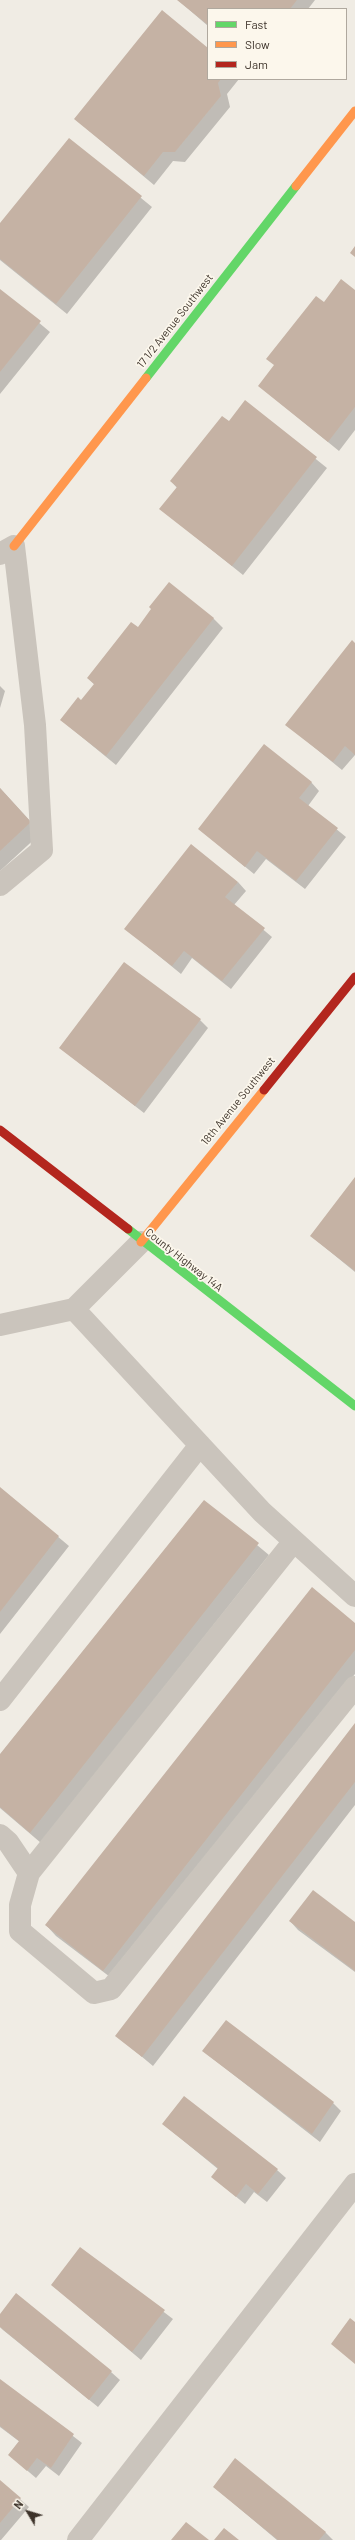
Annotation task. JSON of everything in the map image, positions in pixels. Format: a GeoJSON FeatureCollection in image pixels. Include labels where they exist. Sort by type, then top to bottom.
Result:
{"type":"FeatureCollection","features":[{"type":"Feature","properties":{"kind":"street","name":"17 1/2 Avenue Southwest"},"geometry":{"type":"LineString","coordinates":[[7,550],[355,111]]}},
{"type":"Feature","properties":{"kind":"street","name":"18th Avenue Southwest"},"geometry":{"type":"LineString","coordinates":[[141,1242],[355,977]]}},
{"type":"Feature","properties":{"kind":"street","name":"County Highway 14A"},"geometry":{"type":"LineString","coordinates":[[0,1130],[141,1242],[355,1406]]}},
{"type":"Feature","properties":{"kind":"lane"},"geometry":{"type":"LineString","coordinates":[[0,886],[42,850],[35,725],[7,550]]}},
{"type":"Feature","properties":{"kind":"lane"},"geometry":{"type":"LineString","coordinates":[[0,1325],[74,1309],[141,1242]]}},
{"type":"Feature","properties":{"kind":"lane"},"geometry":{"type":"LineString","coordinates":[[74,1309],[262,1512],[355,1596]]}},
{"type":"Feature","properties":{"kind":"lane"},"geometry":{"type":"LineString","coordinates":[[0,1700],[200,1445]]}},
{"type":"Feature","properties":{"kind":"lane"},"geometry":{"type":"LineString","coordinates":[[294,1541],[29,1872],[20,1905],[20,1931],[94,1993],[111,1989],[355,1687]]}},
{"type":"Feature","properties":{"kind":"lane"},"geometry":{"type":"LineString","coordinates":[[0,1835],[8,1842],[29,1872]]}},
{"type":"Feature","properties":{"kind":"lane"},"geometry":{"type":"LineString","coordinates":[[78,2540],[355,2184]]}},
{"type":"Feature","properties":{"kind":"building"},"geometry":{"type":"Polygon","coordinates":[[[177,0],[297,0],[291,8],[207,8],[207,24],[177,0]]]}},
{"type":"Feature","properties":{"kind":"building"},"geometry":{"type":"Polygon","coordinates":[[[162,10],[207,47],[207,80],[220,80],[218,83],[221,96],[175,152],[163,152],[144,176],[74,119],[162,10]]]}},
{"type":"Feature","properties":{"kind":"building"},"geometry":{"type":"Polygon","coordinates":[[[69,138],[142,196],[56,304],[0,259],[0,223],[69,138]]]}},
{"type":"Feature","properties":{"kind":"building"},"geometry":{"type":"Polygon","coordinates":[[[355,246],[355,257],[350,253],[355,246]]]}},
{"type":"Feature","properties":{"kind":"building"},"geometry":{"type":"Polygon","coordinates":[[[341,279],[355,290],[355,407],[328,442],[258,386],[274,365],[266,359],[316,296],[324,302],[341,279]]]}},
{"type":"Feature","properties":{"kind":"building"},"geometry":{"type":"Polygon","coordinates":[[[0,289],[41,321],[0,372],[0,289]]]}},
{"type":"Feature","properties":{"kind":"building"},"geometry":{"type":"Polygon","coordinates":[[[245,400],[317,457],[232,566],[159,509],[177,487],[170,481],[222,416],[229,421],[245,400]]]}},
{"type":"Feature","properties":{"kind":"building"},"geometry":{"type":"Polygon","coordinates":[[[169,582],[214,618],[106,756],[60,720],[78,697],[81,700],[94,684],[87,678],[131,622],[138,627],[151,609],[149,607],[169,582]]]}},
{"type":"Feature","properties":{"kind":"building"},"geometry":{"type":"Polygon","coordinates":[[[352,640],[355,643],[355,755],[345,746],[333,762],[285,725],[352,640]]]}},
{"type":"Feature","properties":{"kind":"building"},"geometry":{"type":"Polygon","coordinates":[[[264,744],[312,782],[299,798],[338,828],[296,881],[257,851],[245,867],[198,829],[264,744]]]}},
{"type":"Feature","properties":{"kind":"building"},"geometry":{"type":"Polygon","coordinates":[[[0,788],[31,822],[0,851],[0,788]]]}},
{"type":"Feature","properties":{"kind":"building"},"geometry":{"type":"Polygon","coordinates":[[[191,844],[238,882],[225,897],[265,928],[222,981],[184,951],[172,966],[124,929],[191,844]]]}},
{"type":"Feature","properties":{"kind":"building"},"geometry":{"type":"Polygon","coordinates":[[[124,962],[201,1019],[135,1106],[59,1048],[124,962]]]}},
{"type":"Feature","properties":{"kind":"building"},"geometry":{"type":"Polygon","coordinates":[[[355,1177],[355,1271],[310,1236],[355,1177]]]}},
{"type":"Feature","properties":{"kind":"building"},"geometry":{"type":"Polygon","coordinates":[[[0,1487],[59,1536],[0,1612],[0,1487]]]}},
{"type":"Feature","properties":{"kind":"building"},"geometry":{"type":"Polygon","coordinates":[[[204,1500],[259,1543],[30,1833],[0,1807],[0,1754],[204,1500]]]}},
{"type":"Feature","properties":{"kind":"building"},"geometry":{"type":"Polygon","coordinates":[[[312,1587],[355,1623],[355,1650],[103,1971],[45,1925],[312,1587]]]}},
{"type":"Feature","properties":{"kind":"building"},"geometry":{"type":"Polygon","coordinates":[[[355,1723],[355,1782],[142,2057],[115,2036],[355,1723]]]}},
{"type":"Feature","properties":{"kind":"building"},"geometry":{"type":"Polygon","coordinates":[[[313,1890],[355,1922],[355,1971],[289,1921],[313,1890]]]}},
{"type":"Feature","properties":{"kind":"building"},"geometry":{"type":"Polygon","coordinates":[[[226,2020],[334,2102],[312,2134],[202,2051],[226,2020]]]}},
{"type":"Feature","properties":{"kind":"building"},"geometry":{"type":"Polygon","coordinates":[[[184,2096],[278,2169],[258,2194],[246,2184],[236,2197],[211,2177],[218,2168],[162,2124],[184,2096]]]}},
{"type":"Feature","properties":{"kind":"building"},"geometry":{"type":"Polygon","coordinates":[[[80,2247],[165,2310],[132,2352],[51,2285],[80,2247]]]}},
{"type":"Feature","properties":{"kind":"building"},"geometry":{"type":"Polygon","coordinates":[[[16,2293],[112,2371],[89,2400],[0,2327],[0,2314],[16,2293]]]}},
{"type":"Feature","properties":{"kind":"building"},"geometry":{"type":"Polygon","coordinates":[[[350,2318],[355,2322],[355,2364],[331,2344],[350,2318]]]}},
{"type":"Feature","properties":{"kind":"building"},"geometry":{"type":"Polygon","coordinates":[[[0,2379],[74,2434],[51,2468],[37,2458],[27,2471],[8,2455],[19,2441],[0,2426],[0,2379]]]}},
{"type":"Feature","properties":{"kind":"building"},"geometry":{"type":"Polygon","coordinates":[[[235,2458],[326,2532],[319,2540],[278,2540],[213,2487],[235,2458]]]}},
{"type":"Feature","properties":{"kind":"building"},"geometry":{"type":"Polygon","coordinates":[[[0,2480],[21,2498],[0,2523],[0,2480]]]}},
{"type":"Feature","properties":{"kind":"building"},"geometry":{"type":"Polygon","coordinates":[[[186,2522],[209,2540],[171,2540],[186,2522]]]}},
{"type":"Feature","properties":{"kind":"building"},"geometry":{"type":"Polygon","coordinates":[[[224,2528],[239,2540],[214,2540],[224,2528]]]}},
{"type":"Feature","properties":{"kind":"traffic: fast"},"geometry":{"type":"LineString","coordinates":[[146,378],[296,186]]}},
{"type":"Feature","properties":{"kind":"traffic: fast"},"geometry":{"type":"LineString","coordinates":[[128,1229],[355,1406]]}},
{"type":"Feature","properties":{"kind":"traffic: slow"},"geometry":{"type":"LineString","coordinates":[[296,186],[355,111]]}},
{"type":"Feature","properties":{"kind":"traffic: slow"},"geometry":{"type":"LineString","coordinates":[[14,546],[146,378]]}},
{"type":"Feature","properties":{"kind":"traffic: slow"},"geometry":{"type":"LineString","coordinates":[[141,1242],[264,1090]]}},
{"type":"Feature","properties":{"kind":"traffic: jam"},"geometry":{"type":"LineString","coordinates":[[264,1090],[355,977]]}},
{"type":"Feature","properties":{"kind":"traffic: jam"},"geometry":{"type":"LineString","coordinates":[[0,1130],[128,1229]]}}]}
